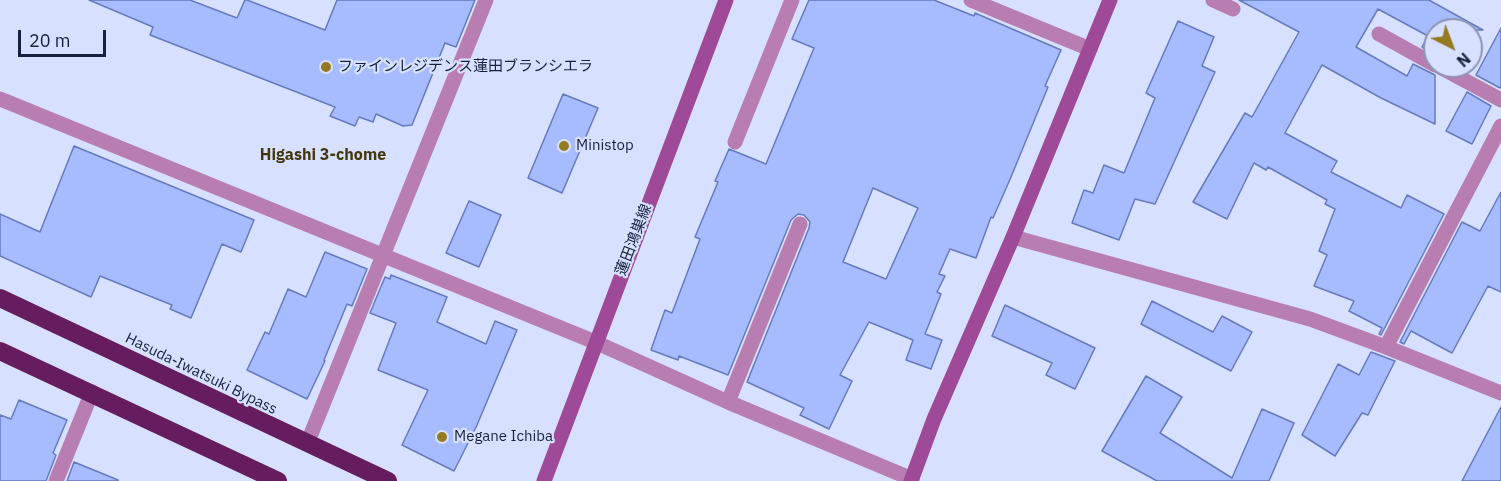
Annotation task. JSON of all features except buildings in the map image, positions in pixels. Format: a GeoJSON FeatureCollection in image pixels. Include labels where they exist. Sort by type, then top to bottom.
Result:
{"type":"FeatureCollection","features":[{"type":"Feature","properties":{"kind":"highway","name":"Hasuda-Iwatsuki Bypass"},"geometry":{"type":"LineString","coordinates":[[0,298],[388,481]]}},
{"type":"Feature","properties":{"kind":"highway"},"geometry":{"type":"LineString","coordinates":[[0,351],[92,392],[278,481]]}},
{"type":"Feature","properties":{"kind":"street"},"geometry":{"type":"LineString","coordinates":[[308,444],[486,0]]}},
{"type":"Feature","properties":{"kind":"street","name":"蓮田鴻巣線"},"geometry":{"type":"LineString","coordinates":[[544,481],[726,0]]}},
{"type":"Feature","properties":{"kind":"street"},"geometry":{"type":"LineString","coordinates":[[735,142],[792,0]]}},
{"type":"Feature","properties":{"kind":"street"},"geometry":{"type":"LineString","coordinates":[[971,0],[1090,49]]}},
{"type":"Feature","properties":{"kind":"street"},"geometry":{"type":"LineString","coordinates":[[0,99],[595,342],[728,402],[912,480],[934,419],[1013,237],[1110,0]]}},
{"type":"Feature","properties":{"kind":"street"},"geometry":{"type":"LineString","coordinates":[[1213,0],[1233,9]]}},
{"type":"Feature","properties":{"kind":"street"},"geometry":{"type":"LineString","coordinates":[[1379,34],[1423,58]]}},
{"type":"Feature","properties":{"kind":"street"},"geometry":{"type":"LineString","coordinates":[[1460,78],[1501,100]]}},
{"type":"Feature","properties":{"kind":"street"},"geometry":{"type":"LineString","coordinates":[[1386,347],[1501,126]]}},
{"type":"Feature","properties":{"kind":"street"},"geometry":{"type":"LineString","coordinates":[[728,402],[800,224]]}},
{"type":"Feature","properties":{"kind":"street"},"geometry":{"type":"LineString","coordinates":[[1013,237],[1310,319],[1501,393]]}},
{"type":"Feature","properties":{"kind":"street"},"geometry":{"type":"LineString","coordinates":[[56,481],[92,392]]}},
{"type":"Feature","properties":{"kind":"place","name":"ファインレジデンス蓮田ブランシエラ"},"geometry":{"type":"Point","coordinates":[326,67]}},
{"type":"Feature","properties":{"kind":"place","name":"Ministop"},"geometry":{"type":"Point","coordinates":[564,146]}},
{"type":"Feature","properties":{"kind":"place","name":"Megane Ichiba"},"geometry":{"type":"Point","coordinates":[442,437]}},
{"type":"Feature","properties":{"kind":"district","name":"Higashi 3-chome"},"geometry":{"type":"Point","coordinates":[323,155]}}]}
